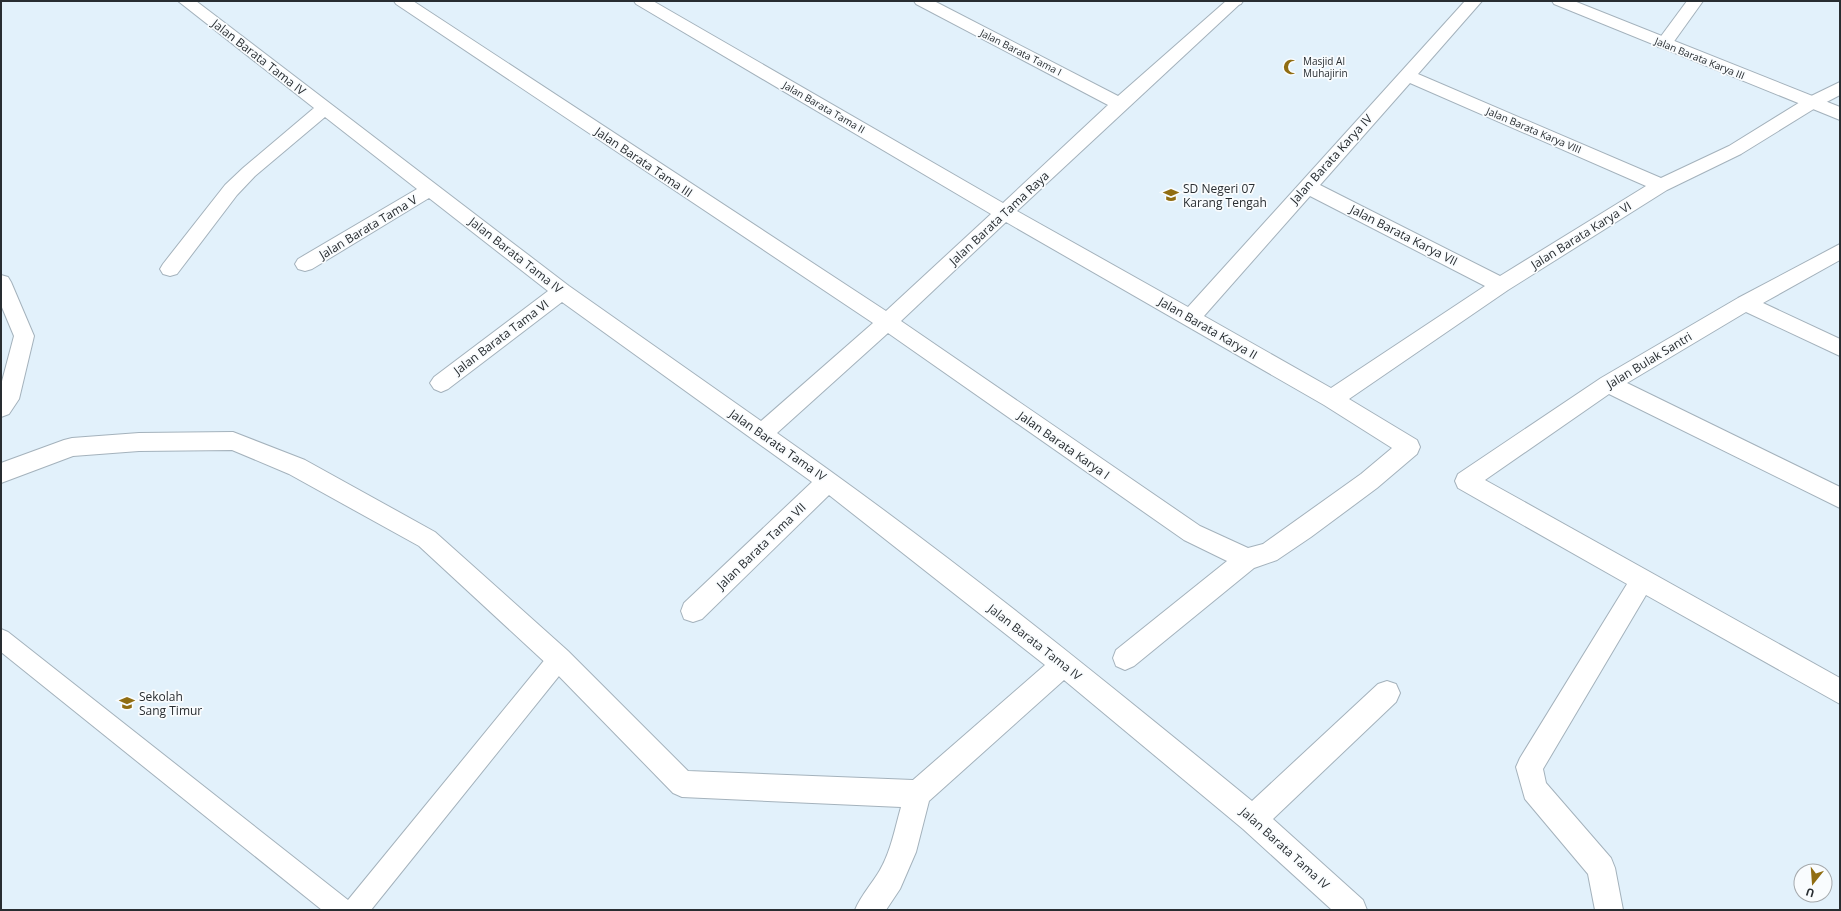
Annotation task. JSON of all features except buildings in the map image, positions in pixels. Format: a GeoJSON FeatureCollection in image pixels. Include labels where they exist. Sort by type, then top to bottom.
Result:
{"type":"FeatureCollection","features":[{"type":"Feature","properties":{"kind":"street","name":"Jalan Barata Tama IV"},"geometry":{"type":"LineString","coordinates":[[186,1],[562,291],[828,481],[1064,664],[1253,818],[1353,910]]}},
{"type":"Feature","properties":{"kind":"street","name":"Jalan Barata Tama III"},"geometry":{"type":"LineString","coordinates":[[402,1],[847,297],[887,322]]}},
{"type":"Feature","properties":{"kind":"street","name":"Jalan Barata Tama II"},"geometry":{"type":"LineString","coordinates":[[642,1],[1005,213]]}},
{"type":"Feature","properties":{"kind":"street","name":"Jalan Barata Tama I"},"geometry":{"type":"LineString","coordinates":[[922,1],[1120,104]]}},
{"type":"Feature","properties":{"kind":"street","name":"Jalan Barata Tama Raya"},"geometry":{"type":"LineString","coordinates":[[761,434],[887,322],[1120,104],[1235,1]]}},
{"type":"Feature","properties":{"kind":"street","name":"Jalan Barata Karya IV"},"geometry":{"type":"LineString","coordinates":[[1190,318],[1474,1]]}},
{"type":"Feature","properties":{"kind":"street","name":"Jalan Barata Karya III"},"geometry":{"type":"LineString","coordinates":[[1560,1],[1840,114]]}},
{"type":"Feature","properties":{"kind":"street"},"geometry":{"type":"LineString","coordinates":[[1664,43],[1695,1]]}},
{"type":"Feature","properties":{"kind":"street","name":"Jalan Barata Karya VIII"},"geometry":{"type":"LineString","coordinates":[[1407,75],[1660,185]]}},
{"type":"Feature","properties":{"kind":"street","name":"Jalan Barata Karya VI"},"geometry":{"type":"LineString","coordinates":[[1332,399],[1501,285],[1660,185],[1735,150],[1811,103],[1840,88]]}},
{"type":"Feature","properties":{"kind":"street"},"geometry":{"type":"LineString","coordinates":[[170,269],[231,190],[249,172],[325,108]]}},
{"type":"Feature","properties":{"kind":"street","name":"Jalan Barata Karya VII"},"geometry":{"type":"LineString","coordinates":[[1307,186],[1501,285]]}},
{"type":"Feature","properties":{"kind":"street","name":"Jalan Barata Tama V"},"geometry":{"type":"LineString","coordinates":[[305,264],[431,189]]}},
{"type":"Feature","properties":{"kind":"street","name":"Jalan Barata Karya II"},"geometry":{"type":"LineString","coordinates":[[1005,213],[1332,399],[1409,447],[1369,481],[1298,534],[1269,553],[1247,559]]}},
{"type":"Feature","properties":{"kind":"street","name":"Jalan Bulak Santri"},"geometry":{"type":"LineString","coordinates":[[1642,580],[1466,481],[1608,384],[1745,303],[1840,251]]}},
{"type":"Feature","properties":{"kind":"street"},"geometry":{"type":"LineString","coordinates":[[1,282],[24,336],[8,399],[1,408]]}},
{"type":"Feature","properties":{"kind":"street","name":"Jalan Barata Tama VI"},"geometry":{"type":"LineString","coordinates":[[441,383],[562,291]]}},
{"type":"Feature","properties":{"kind":"street"},"geometry":{"type":"LineString","coordinates":[[1745,303],[1840,348]]}},
{"type":"Feature","properties":{"kind":"street","name":"Jalan Barata Karya I"},"geometry":{"type":"LineString","coordinates":[[887,322],[1192,533],[1247,559]]}},
{"type":"Feature","properties":{"kind":"street"},"geometry":{"type":"LineString","coordinates":[[1608,384],[1840,498]]}},
{"type":"Feature","properties":{"kind":"street"},"geometry":{"type":"LineString","coordinates":[[1,473],[72,447],[139,442],[234,441],[297,467],[427,539],[559,659],[682,784],[899,794],[918,793]]}},
{"type":"Feature","properties":{"kind":"street","name":"Jalan Barata Tama VII"},"geometry":{"type":"LineString","coordinates":[[693,611],[828,481]]}},
{"type":"Feature","properties":{"kind":"street"},"geometry":{"type":"LineString","coordinates":[[1125,658],[1247,559]]}},
{"type":"Feature","properties":{"kind":"street"},"geometry":{"type":"LineString","coordinates":[[1609,910],[1601,868],[1534,790],[1528,767],[1642,580],[1840,692]]}},
{"type":"Feature","properties":{"kind":"street"},"geometry":{"type":"LineString","coordinates":[[870,910],[890,879],[902,852],[918,793],[1064,664]]}},
{"type":"Feature","properties":{"kind":"street"},"geometry":{"type":"LineString","coordinates":[[1253,818],[1387,693]]}},
{"type":"Feature","properties":{"kind":"lane"},"geometry":{"type":"LineString","coordinates":[[1,639],[342,910]]}},
{"type":"Feature","properties":{"kind":"lane"},"geometry":{"type":"LineString","coordinates":[[355,910],[559,659]]}},
{"type":"Feature","properties":{"kind":"place","name":"Masjid Al Muhajirin"},"geometry":{"type":"Point","coordinates":[1291,67]}},
{"type":"Feature","properties":{"kind":"place","name":"SD Negeri 07 Karang Tengah"},"geometry":{"type":"Point","coordinates":[1171,195]}},
{"type":"Feature","properties":{"kind":"place","name":"Sekolah Sang Timur"},"geometry":{"type":"Point","coordinates":[127,703]}}]}
